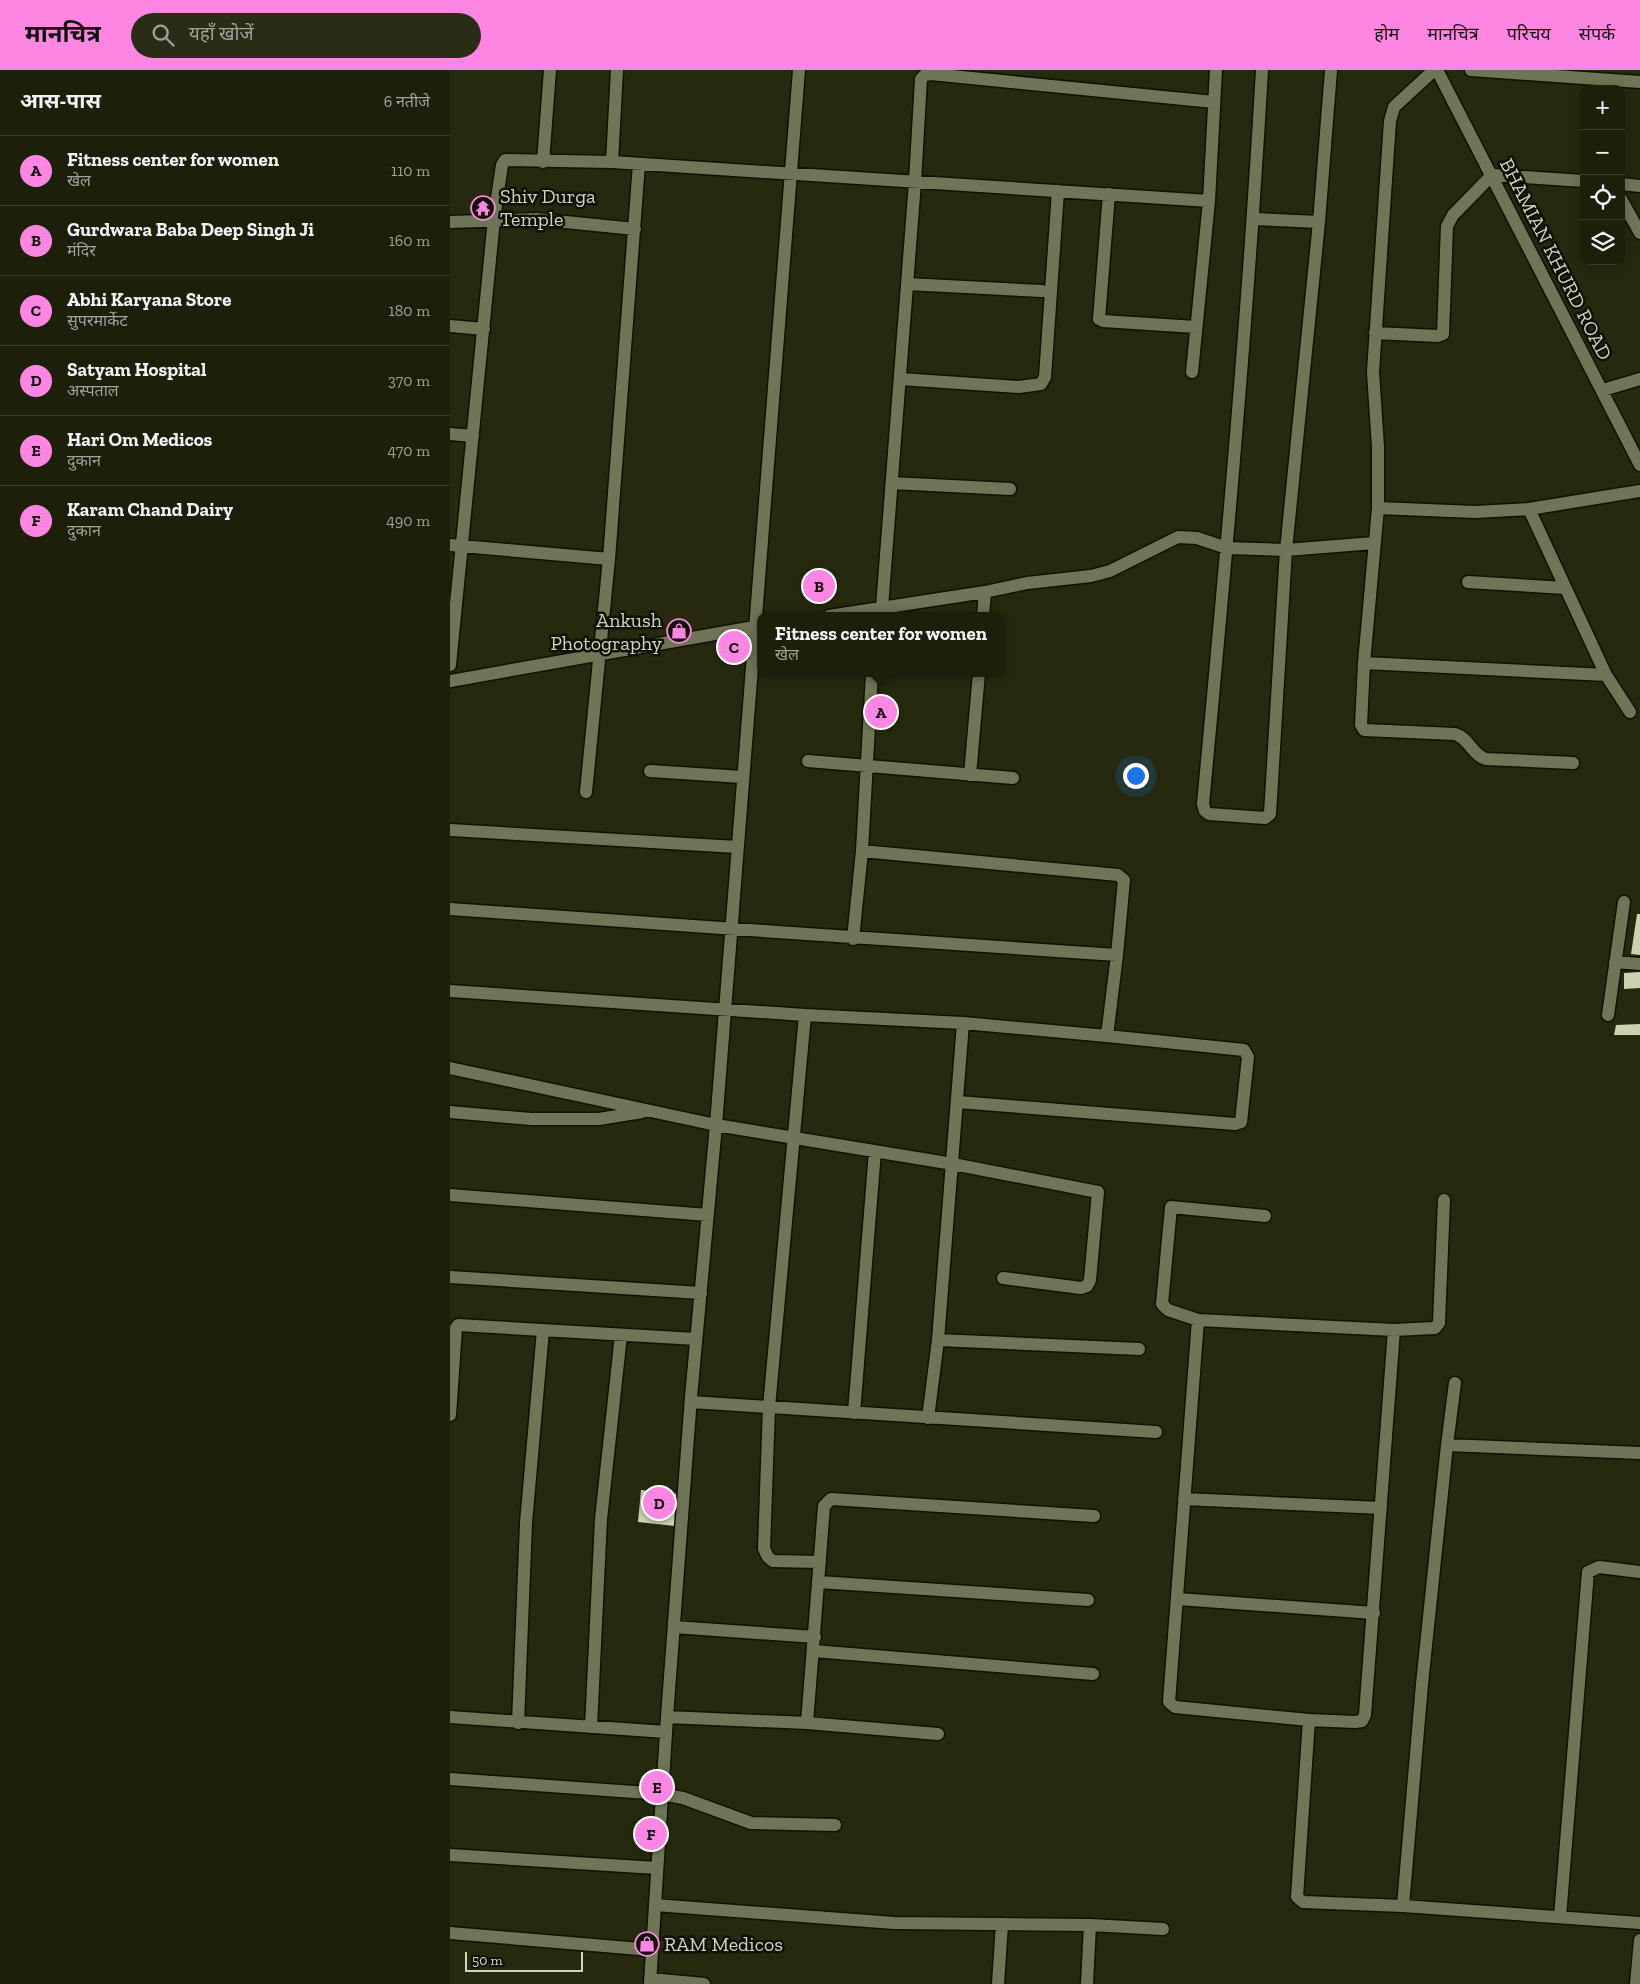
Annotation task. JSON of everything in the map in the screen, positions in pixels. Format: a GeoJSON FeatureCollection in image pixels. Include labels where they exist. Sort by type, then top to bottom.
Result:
{"type":"FeatureCollection","features":[{"type":"Feature","properties":{"kind":"street"},"geometry":{"type":"LineString","coordinates":[[543,162],[550,70]]}},
{"type":"Feature","properties":{"kind":"street"},"geometry":{"type":"LineString","coordinates":[[612,162],[617,70]]}},
{"type":"Feature","properties":{"kind":"street"},"geometry":{"type":"LineString","coordinates":[[758,612],[799,70]]}},
{"type":"Feature","properties":{"kind":"street"},"geometry":{"type":"LineString","coordinates":[[1192,372],[1209,201],[1216,70]]}},
{"type":"Feature","properties":{"kind":"street"},"geometry":{"type":"LineString","coordinates":[[1262,70],[1254,218],[1228,548],[1203,804],[1205,811],[1209,814],[1266,818],[1270,814],[1286,550],[1319,222],[1331,70]]}},
{"type":"Feature","properties":{"kind":"street"},"geometry":{"type":"LineString","coordinates":[[1435,70],[1394,108],[1391,114],[1375,333],[1373,391],[1378,447],[1378,508],[1360,725],[1363,730],[1455,734],[1467,740],[1482,758],[1573,763]]}},
{"type":"Feature","properties":{"kind":"street","name":"BHAMIAN KHURD ROAD"},"geometry":{"type":"LineString","coordinates":[[1435,70],[1492,175],[1640,465]]}},
{"type":"Feature","properties":{"kind":"street"},"geometry":{"type":"LineString","coordinates":[[1470,70],[1537,72],[1640,82]]}},
{"type":"Feature","properties":{"kind":"street"},"geometry":{"type":"LineString","coordinates":[[1214,102],[932,72],[923,76],[920,84],[915,182],[892,483],[877,611],[985,592],[1027,582],[1090,576],[1110,571],[1178,537],[1197,538],[1228,548],[1286,550],[1374,543]]}},
{"type":"Feature","properties":{"kind":"street"},"geometry":{"type":"LineString","coordinates":[[450,665],[456,546],[473,436],[494,218],[503,161],[508,159],[543,162],[612,162],[1209,201]]}},
{"type":"Feature","properties":{"kind":"street"},"geometry":{"type":"LineString","coordinates":[[586,792],[609,560],[640,164]]}},
{"type":"Feature","properties":{"kind":"street"},"geometry":{"type":"LineString","coordinates":[[1375,333],[1438,336],[1443,334],[1447,226],[1453,215],[1492,175],[1580,181]]}},
{"type":"Feature","properties":{"kind":"street"},"geometry":{"type":"LineString","coordinates":[[1625,184],[1640,186]]}},
{"type":"Feature","properties":{"kind":"street"},"geometry":{"type":"LineString","coordinates":[[900,379],[1019,387],[1041,384],[1046,377],[1058,191]]}},
{"type":"Feature","properties":{"kind":"street"},"geometry":{"type":"LineString","coordinates":[[1109,194],[1099,319],[1103,321],[1196,327]]}},
{"type":"Feature","properties":{"kind":"street"},"geometry":{"type":"LineString","coordinates":[[1625,205],[1640,233]]}},
{"type":"Feature","properties":{"kind":"street"},"geometry":{"type":"LineString","coordinates":[[450,222],[494,218],[536,218],[635,229]]}},
{"type":"Feature","properties":{"kind":"street"},"geometry":{"type":"LineString","coordinates":[[1254,218],[1319,222]]}},
{"type":"Feature","properties":{"kind":"street"},"geometry":{"type":"LineString","coordinates":[[907,284],[1042,291]]}},
{"type":"Feature","properties":{"kind":"street"},"geometry":{"type":"LineString","coordinates":[[450,326],[484,329]]}},
{"type":"Feature","properties":{"kind":"street"},"geometry":{"type":"LineString","coordinates":[[1603,390],[1640,379]]}},
{"type":"Feature","properties":{"kind":"street"},"geometry":{"type":"LineString","coordinates":[[450,434],[473,436]]}},
{"type":"Feature","properties":{"kind":"street"},"geometry":{"type":"LineString","coordinates":[[892,483],[1010,489]]}},
{"type":"Feature","properties":{"kind":"street"},"geometry":{"type":"LineString","coordinates":[[1378,508],[1475,512],[1529,509],[1640,492]]}},
{"type":"Feature","properties":{"kind":"street"},"geometry":{"type":"LineString","coordinates":[[1529,509],[1606,675],[1630,712]]}},
{"type":"Feature","properties":{"kind":"street"},"geometry":{"type":"LineString","coordinates":[[456,546],[609,560]]}},
{"type":"Feature","properties":{"kind":"street"},"geometry":{"type":"LineString","coordinates":[[1468,582],[1565,588]]}},
{"type":"Feature","properties":{"kind":"street"},"geometry":{"type":"LineString","coordinates":[[983,612],[985,592]]}},
{"type":"Feature","properties":{"kind":"street"},"geometry":{"type":"LineString","coordinates":[[450,681],[757,627],[742,777],[716,1125],[691,1402],[667,1717],[650,1982],[704,1984]]}},
{"type":"Feature","properties":{"kind":"street"},"geometry":{"type":"LineString","coordinates":[[1364,663],[1606,675]]}},
{"type":"Feature","properties":{"kind":"street"},"geometry":{"type":"LineString","coordinates":[[853,939],[862,852],[872,677]]}},
{"type":"Feature","properties":{"kind":"street"},"geometry":{"type":"LineString","coordinates":[[970,776],[979,677]]}},
{"type":"Feature","properties":{"kind":"street"},"geometry":{"type":"LineString","coordinates":[[808,761],[970,776],[1013,778]]}},
{"type":"Feature","properties":{"kind":"street"},"geometry":{"type":"LineString","coordinates":[[650,771],[742,777]]}},
{"type":"Feature","properties":{"kind":"street"},"geometry":{"type":"LineString","coordinates":[[450,830],[737,848]]}},
{"type":"Feature","properties":{"kind":"street"},"geometry":{"type":"LineString","coordinates":[[862,852],[1120,876],[1124,883],[1107,1036]]}},
{"type":"Feature","properties":{"kind":"street"},"geometry":{"type":"LineString","coordinates":[[1608,1015],[1624,902]]}},
{"type":"Feature","properties":{"kind":"street"},"geometry":{"type":"LineString","coordinates":[[450,909],[731,928],[853,939],[1117,954]]}},
{"type":"Feature","properties":{"kind":"street"},"geometry":{"type":"LineString","coordinates":[[1616,962],[1640,964]]}},
{"type":"Feature","properties":{"kind":"street"},"geometry":{"type":"LineString","coordinates":[[450,991],[725,1008],[805,1015],[963,1023],[1244,1050],[1248,1057],[1241,1122],[1235,1124],[958,1102]]}},
{"type":"Feature","properties":{"kind":"street"},"geometry":{"type":"LineString","coordinates":[[805,1015],[769,1406],[764,1527],[766,1554],[770,1560],[777,1562],[820,1562]]}},
{"type":"Feature","properties":{"kind":"street"},"geometry":{"type":"LineString","coordinates":[[928,1418],[938,1340],[963,1023]]}},
{"type":"Feature","properties":{"kind":"street"},"geometry":{"type":"LineString","coordinates":[[450,1068],[716,1125],[953,1164],[1098,1192],[1090,1280],[1087,1286],[1081,1288],[1003,1278]]}},
{"type":"Feature","properties":{"kind":"street"},"geometry":{"type":"LineString","coordinates":[[450,1112],[530,1119],[599,1119],[649,1111]]}},
{"type":"Feature","properties":{"kind":"street"},"geometry":{"type":"LineString","coordinates":[[854,1413],[875,1151]]}},
{"type":"Feature","properties":{"kind":"street"},"geometry":{"type":"LineString","coordinates":[[450,1195],[708,1215]]}},
{"type":"Feature","properties":{"kind":"street"},"geometry":{"type":"LineString","coordinates":[[1265,1216],[1171,1207],[1162,1304],[1168,1310],[1198,1320],[1394,1330],[1433,1328],[1438,1323],[1444,1200]]}},
{"type":"Feature","properties":{"kind":"street"},"geometry":{"type":"LineString","coordinates":[[450,1277],[701,1293]]}},
{"type":"Feature","properties":{"kind":"street"},"geometry":{"type":"LineString","coordinates":[[1198,1320],[1169,1698],[1170,1705],[1308,1720],[1355,1722],[1364,1719],[1374,1613],[1394,1330]]}},
{"type":"Feature","properties":{"kind":"street"},"geometry":{"type":"LineString","coordinates":[[450,1415],[458,1326],[696,1339]]}},
{"type":"Feature","properties":{"kind":"street"},"geometry":{"type":"LineString","coordinates":[[518,1723],[526,1523],[543,1330]]}},
{"type":"Feature","properties":{"kind":"street"},"geometry":{"type":"LineString","coordinates":[[591,1727],[601,1519],[621,1334]]}},
{"type":"Feature","properties":{"kind":"street"},"geometry":{"type":"LineString","coordinates":[[938,1340],[1139,1349]]}},
{"type":"Feature","properties":{"kind":"street"},"geometry":{"type":"LineString","coordinates":[[1404,1906],[1422,1684],[1455,1383]]}},
{"type":"Feature","properties":{"kind":"street"},"geometry":{"type":"LineString","coordinates":[[691,1402],[1156,1432]]}},
{"type":"Feature","properties":{"kind":"street"},"geometry":{"type":"LineString","coordinates":[[1447,1445],[1640,1453]]}},
{"type":"Feature","properties":{"kind":"street"},"geometry":{"type":"LineString","coordinates":[[807,1723],[824,1506],[831,1499],[1094,1516]]}},
{"type":"Feature","properties":{"kind":"street"},"geometry":{"type":"LineString","coordinates":[[1184,1499],[1381,1508]]}},
{"type":"Feature","properties":{"kind":"street"},"geometry":{"type":"LineString","coordinates":[[1560,1917],[1588,1572],[1599,1567],[1640,1572]]}},
{"type":"Feature","properties":{"kind":"street"},"geometry":{"type":"LineString","coordinates":[[819,1582],[1088,1600]]}},
{"type":"Feature","properties":{"kind":"street"},"geometry":{"type":"LineString","coordinates":[[1178,1599],[1374,1613]]}},
{"type":"Feature","properties":{"kind":"street"},"geometry":{"type":"LineString","coordinates":[[674,1627],[814,1637]]}},
{"type":"Feature","properties":{"kind":"street"},"geometry":{"type":"LineString","coordinates":[[814,1651],[1093,1674]]}},
{"type":"Feature","properties":{"kind":"street"},"geometry":{"type":"LineString","coordinates":[[450,1717],[666,1732]]}},
{"type":"Feature","properties":{"kind":"street"},"geometry":{"type":"LineString","coordinates":[[667,1717],[807,1723],[938,1734]]}},
{"type":"Feature","properties":{"kind":"street"},"geometry":{"type":"LineString","coordinates":[[1308,1720],[1297,1897],[1303,1902],[1404,1906],[1640,1924]]}},
{"type":"Feature","properties":{"kind":"street"},"geometry":{"type":"LineString","coordinates":[[450,1779],[662,1794],[683,1798],[751,1823],[836,1825]]}},
{"type":"Feature","properties":{"kind":"street"},"geometry":{"type":"LineString","coordinates":[[450,1854],[657,1868]]}},
{"type":"Feature","properties":{"kind":"street"},"geometry":{"type":"LineString","coordinates":[[655,1905],[894,1923],[1163,1929]]}},
{"type":"Feature","properties":{"kind":"street"},"geometry":{"type":"LineString","coordinates":[[998,1984],[1002,1924]]}},
{"type":"Feature","properties":{"kind":"street"},"geometry":{"type":"LineString","coordinates":[[1087,1984],[1090,1926]]}},
{"type":"Feature","properties":{"kind":"street"},"geometry":{"type":"LineString","coordinates":[[450,1932],[652,1950]]}},
{"type":"Feature","properties":{"kind":"street"},"geometry":{"type":"LineString","coordinates":[[1636,1984],[1640,1940]]}},
{"type":"Feature","properties":{"kind":"building"},"geometry":{"type":"Polygon","coordinates":[[[1637,914],[1640,914],[1640,955],[1631,954],[1637,914]]]}},
{"type":"Feature","properties":{"kind":"building"},"geometry":{"type":"Polygon","coordinates":[[[1640,972],[1640,988],[1624,989],[1624,973],[1640,972]]]}},
{"type":"Feature","properties":{"kind":"building"},"geometry":{"type":"Polygon","coordinates":[[[1640,1024],[1640,1035],[1614,1035],[1616,1025],[1640,1024]]]}},
{"type":"Feature","properties":{"kind":"building"},"geometry":{"type":"Polygon","coordinates":[[[641,1490],[678,1494],[675,1526],[638,1522],[641,1490]]]}},
{"type":"Feature","properties":{"kind":"place","name":"Shiv Durga Temple"},"geometry":{"type":"Point","coordinates":[483,208]}},
{"type":"Feature","properties":{"kind":"place","name":"Gurdwara Baba Deep Singh Ji"},"geometry":{"type":"Point","coordinates":[819,586]}},
{"type":"Feature","properties":{"kind":"place","name":"Ankush Photography"},"geometry":{"type":"Point","coordinates":[679,631]}},
{"type":"Feature","properties":{"kind":"place","name":"Abhi Karyana Store"},"geometry":{"type":"Point","coordinates":[734,647]}},
{"type":"Feature","properties":{"kind":"place","name":"Fitness center for women"},"geometry":{"type":"Point","coordinates":[881,712]}},
{"type":"Feature","properties":{"kind":"place","name":"Satyam Hospital"},"geometry":{"type":"Point","coordinates":[659,1503]}},
{"type":"Feature","properties":{"kind":"place","name":"Hari Om Medicos"},"geometry":{"type":"Point","coordinates":[657,1787]}},
{"type":"Feature","properties":{"kind":"place","name":"Karam Chand Dairy"},"geometry":{"type":"Point","coordinates":[651,1834]}},
{"type":"Feature","properties":{"kind":"place","name":"RAM Medicos"},"geometry":{"type":"Point","coordinates":[647,1944]}}]}
